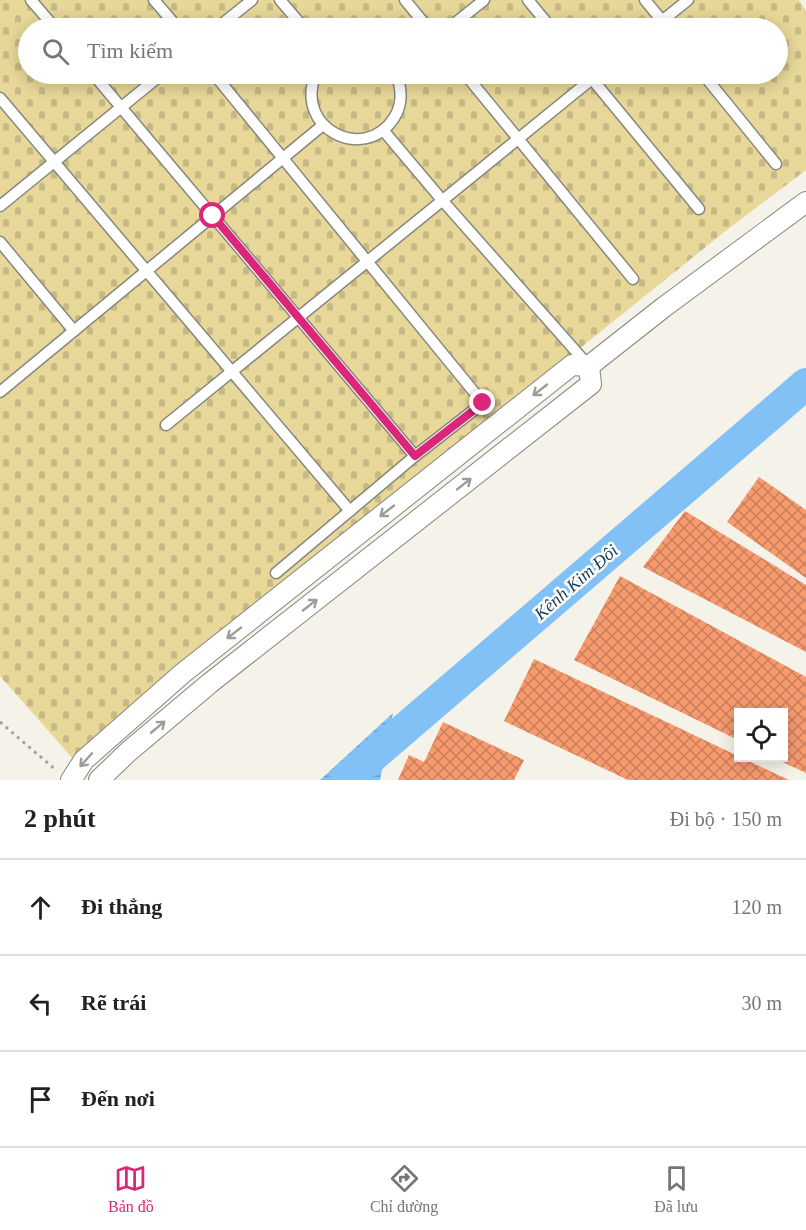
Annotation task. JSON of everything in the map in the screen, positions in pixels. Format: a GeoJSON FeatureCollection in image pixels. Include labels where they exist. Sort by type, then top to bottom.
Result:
{"type":"FeatureCollection","features":[{"type":"Feature","properties":{"kind":"street"},"geometry":{"type":"LineString","coordinates":[[65,776],[183,673],[572,365],[589,366],[664,307],[806,202]]}},
{"type":"Feature","properties":{"kind":"street"},"geometry":{"type":"LineString","coordinates":[[99,780],[128,752],[210,683],[591,384],[589,366]]}},
{"type":"Feature","properties":{"kind":"lane"},"geometry":{"type":"LineString","coordinates":[[31,0],[46,18]]}},
{"type":"Feature","properties":{"kind":"lane"},"geometry":{"type":"LineString","coordinates":[[154,0],[169,18]]}},
{"type":"Feature","properties":{"kind":"lane"},"geometry":{"type":"LineString","coordinates":[[230,18],[252,0]]}},
{"type":"Feature","properties":{"kind":"lane"},"geometry":{"type":"LineString","coordinates":[[280,0],[295,18]]}},
{"type":"Feature","properties":{"kind":"lane"},"geometry":{"type":"LineString","coordinates":[[405,0],[420,18]]}},
{"type":"Feature","properties":{"kind":"lane"},"geometry":{"type":"LineString","coordinates":[[462,18],[484,0]]}},
{"type":"Feature","properties":{"kind":"lane"},"geometry":{"type":"LineString","coordinates":[[528,0],[543,18]]}},
{"type":"Feature","properties":{"kind":"lane"},"geometry":{"type":"LineString","coordinates":[[645,0],[656,18]]}},
{"type":"Feature","properties":{"kind":"lane"},"geometry":{"type":"LineString","coordinates":[[669,18],[688,0]]}},
{"type":"Feature","properties":{"kind":"lane"},"geometry":{"type":"LineString","coordinates":[[101,84],[415,456]]}},
{"type":"Feature","properties":{"kind":"lane"},"geometry":{"type":"LineString","coordinates":[[0,206],[150,84]]}},
{"type":"Feature","properties":{"kind":"lane"},"geometry":{"type":"LineString","coordinates":[[222,84],[483,403],[415,456],[276,573]]}},
{"type":"Feature","properties":{"kind":"lane"},"geometry":{"type":"LineString","coordinates":[[312,84],[313,106],[323,125],[341,137],[352,139],[373,136],[391,123],[400,104],[399,84]]}},
{"type":"Feature","properties":{"kind":"lane"},"geometry":{"type":"LineString","coordinates":[[473,84],[633,279]]}},
{"type":"Feature","properties":{"kind":"lane"},"geometry":{"type":"LineString","coordinates":[[166,425],[582,84]]}},
{"type":"Feature","properties":{"kind":"lane"},"geometry":{"type":"LineString","coordinates":[[600,84],[699,209]]}},
{"type":"Feature","properties":{"kind":"lane"},"geometry":{"type":"LineString","coordinates":[[712,84],[776,164]]}},
{"type":"Feature","properties":{"kind":"lane"},"geometry":{"type":"LineString","coordinates":[[0,98],[350,511]]}},
{"type":"Feature","properties":{"kind":"lane"},"geometry":{"type":"LineString","coordinates":[[1,390],[323,125]]}},
{"type":"Feature","properties":{"kind":"lane"},"geometry":{"type":"LineString","coordinates":[[383,130],[589,366]]}},
{"type":"Feature","properties":{"kind":"lane"},"geometry":{"type":"LineString","coordinates":[[0,242],[74,331]]}},
{"type":"Feature","properties":{"kind":"path"},"geometry":{"type":"LineString","coordinates":[[0,722],[65,776]]}},
{"type":"Feature","properties":{"kind":"green space"},"geometry":{"type":"Polygon","coordinates":[[[0,0],[799,0],[806,11],[806,170],[728,229],[245,618],[74,760],[0,676],[0,0]]]}},
{"type":"Feature","properties":{"kind":"water"},"geometry":{"type":"Polygon","coordinates":[[[393,713],[380,780],[320,780],[393,713]]]}},
{"type":"Feature","properties":{"kind":"building"},"geometry":{"type":"Polygon","coordinates":[[[759,477],[806,510],[806,578],[727,522],[759,477]]]}},
{"type":"Feature","properties":{"kind":"building"},"geometry":{"type":"Polygon","coordinates":[[[685,511],[806,585],[806,652],[643,567],[685,511]]]}},
{"type":"Feature","properties":{"kind":"building"},"geometry":{"type":"Polygon","coordinates":[[[620,576],[806,677],[806,773],[783,762],[788,762],[788,708],[734,708],[734,738],[574,660],[620,576]]]}},
{"type":"Feature","properties":{"kind":"building"},"geometry":{"type":"Polygon","coordinates":[[[534,659],[734,754],[734,762],[751,762],[789,780],[628,780],[504,721],[534,659]]]}},
{"type":"Feature","properties":{"kind":"building"},"geometry":{"type":"Polygon","coordinates":[[[443,722],[524,760],[514,780],[398,780],[409,755],[424,762],[443,722]]]}},
{"type":"Feature","properties":{"kind":"waterway","name":"Kênh Kim Đôi"},"geometry":{"type":"LineString","coordinates":[[345,780],[806,384]]}},
{"type":"Feature","properties":{"kind":"route"},"geometry":{"type":"LineString","coordinates":[[213,216],[415,456],[483,403]]}}]}
